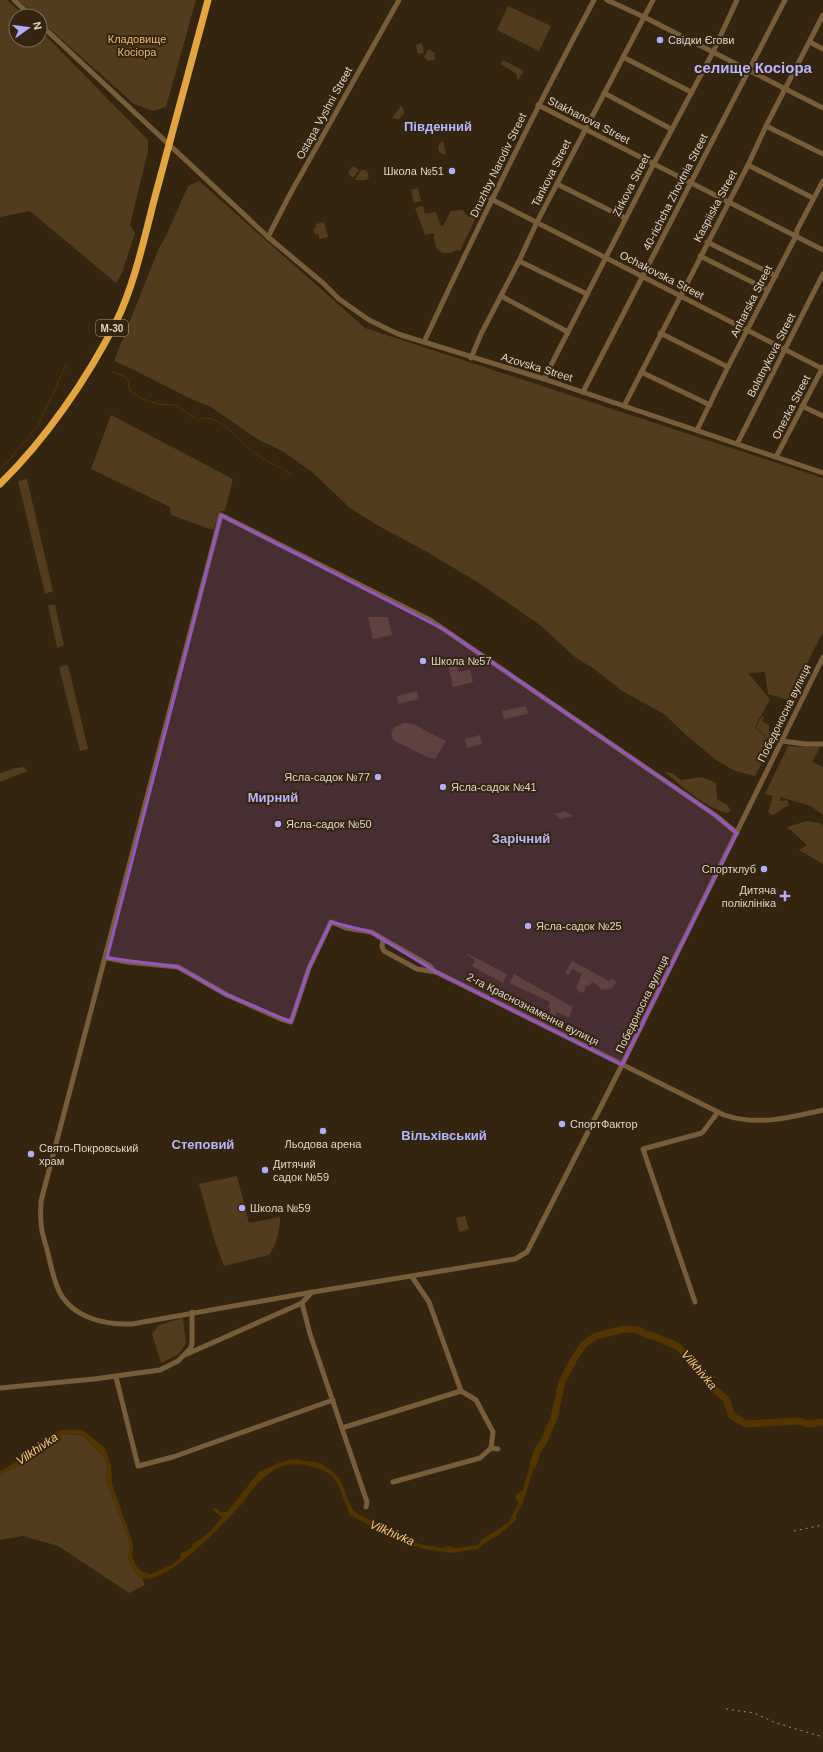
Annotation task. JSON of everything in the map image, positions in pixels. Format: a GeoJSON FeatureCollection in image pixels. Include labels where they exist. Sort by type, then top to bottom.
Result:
{"type":"FeatureCollection","features":[{"type":"Feature","properties":{"kind":"highway","name":"М-30"},"geometry":{"type":"LineString","coordinates":[[0,484],[56,420],[92,365],[116,321],[132,282],[208,0]]}},
{"type":"Feature","properties":{"kind":"street"},"geometry":{"type":"LineString","coordinates":[[14,0],[22,8]]}},
{"type":"Feature","properties":{"kind":"street","name":"Ostapa Vyshni Street"},"geometry":{"type":"LineString","coordinates":[[268,237],[289,196],[399,0]]}},
{"type":"Feature","properties":{"kind":"street","name":"Druzhby Narodiv Street"},"geometry":{"type":"LineString","coordinates":[[424,342],[491,199],[538,105],[594,0]]}},
{"type":"Feature","properties":{"kind":"street"},"geometry":{"type":"LineString","coordinates":[[607,0],[644,17],[823,108]]}},
{"type":"Feature","properties":{"kind":"street","name":"Tankova Street"},"geometry":{"type":"LineString","coordinates":[[471,358],[481,334],[519,261],[537,222],[652,0]]}},
{"type":"Feature","properties":{"kind":"street"},"geometry":{"type":"LineString","coordinates":[[730,0],[737,1]]}},
{"type":"Feature","properties":{"kind":"street","name":"40-richcha Zhovtnia Street"},"geometry":{"type":"LineString","coordinates":[[583,392],[785,0]]}},
{"type":"Feature","properties":{"kind":"street","name":"Zirkova Street"},"geometry":{"type":"LineString","coordinates":[[544,379],[652,165],[714,52],[737,1]]}},
{"type":"Feature","properties":{"kind":"street","name":"Kaspiiska Street"},"geometry":{"type":"LineString","coordinates":[[624,406],[823,15]]}},
{"type":"Feature","properties":{"kind":"street","name":"Azovska Street"},"geometry":{"type":"LineString","coordinates":[[48,31],[268,237],[323,283],[339,299],[369,320],[398,334],[471,358],[544,379],[823,473]]}},
{"type":"Feature","properties":{"kind":"street"},"geometry":{"type":"LineString","coordinates":[[810,42],[823,49]]}},
{"type":"Feature","properties":{"kind":"street"},"geometry":{"type":"LineString","coordinates":[[623,57],[691,92]]}},
{"type":"Feature","properties":{"kind":"street"},"geometry":{"type":"LineString","coordinates":[[604,94],[671,129]]}},
{"type":"Feature","properties":{"kind":"street","name":"Stakhanova Street"},"geometry":{"type":"LineString","coordinates":[[538,105],[652,165],[823,250]]}},
{"type":"Feature","properties":{"kind":"street"},"geometry":{"type":"LineString","coordinates":[[766,126],[823,154]]}},
{"type":"Feature","properties":{"kind":"street"},"geometry":{"type":"LineString","coordinates":[[748,165],[813,198]]}},
{"type":"Feature","properties":{"kind":"street","name":"Anharska Street"},"geometry":{"type":"LineString","coordinates":[[697,430],[796,236],[813,198],[823,181]]}},
{"type":"Feature","properties":{"kind":"street"},"geometry":{"type":"LineString","coordinates":[[557,184],[625,218]]}},
{"type":"Feature","properties":{"kind":"street","name":"Ochakovska Street"},"geometry":{"type":"LineString","coordinates":[[491,199],[823,368]]}},
{"type":"Feature","properties":{"kind":"street"},"geometry":{"type":"LineString","coordinates":[[707,242],[776,276]]}},
{"type":"Feature","properties":{"kind":"street"},"geometry":{"type":"LineString","coordinates":[[700,256],[768,290]]}},
{"type":"Feature","properties":{"kind":"street"},"geometry":{"type":"LineString","coordinates":[[519,261],[587,294]]}},
{"type":"Feature","properties":{"kind":"street","name":"Bolotnykova Street"},"geometry":{"type":"LineString","coordinates":[[736,444],[823,274]]}},
{"type":"Feature","properties":{"kind":"street"},"geometry":{"type":"LineString","coordinates":[[501,296],[568,332]]}},
{"type":"Feature","properties":{"kind":"street"},"geometry":{"type":"LineString","coordinates":[[660,333],[728,367]]}},
{"type":"Feature","properties":{"kind":"street","name":"Onezka Street"},"geometry":{"type":"LineString","coordinates":[[776,457],[823,368]]}},
{"type":"Feature","properties":{"kind":"street"},"geometry":{"type":"LineString","coordinates":[[641,372],[710,405]]}},
{"type":"Feature","properties":{"kind":"street"},"geometry":{"type":"LineString","coordinates":[[802,406],[823,416]]}},
{"type":"Feature","properties":{"kind":"street","name":"Победоносна вулиця"},"geometry":{"type":"LineString","coordinates":[[737,833],[715,815],[445,630],[423,617],[221,515],[107,958],[41,1201],[41,1223],[56,1284],[61,1294],[69,1305],[80,1313],[99,1321],[116,1325],[132,1324],[192,1312],[515,1260],[527,1252],[622,1065],[737,833],[823,657]]}},
{"type":"Feature","properties":{"kind":"street"},"geometry":{"type":"LineString","coordinates":[[782,741],[806,744],[823,744]]}},
{"type":"Feature","properties":{"kind":"street"},"geometry":{"type":"LineString","coordinates":[[107,958],[127,962],[178,966],[227,995],[291,1022],[309,968],[331,922],[346,928],[371,932],[383,939]]}},
{"type":"Feature","properties":{"kind":"street","name":"2-га Краснознаменна вулиця"},"geometry":{"type":"LineString","coordinates":[[436,972],[430,966],[383,939],[382,947],[384,951],[417,968],[436,972],[622,1065],[718,1112],[736,1119],[763,1120],[795,1117],[823,1110]]}},
{"type":"Feature","properties":{"kind":"street"},"geometry":{"type":"LineString","coordinates":[[695,1302],[643,1149],[702,1133],[718,1112]]}},
{"type":"Feature","properties":{"kind":"street"},"geometry":{"type":"LineString","coordinates":[[393,1482],[480,1458],[491,1448],[493,1432],[476,1400],[461,1390],[429,1302],[412,1277]]}},
{"type":"Feature","properties":{"kind":"street"},"geometry":{"type":"LineString","coordinates":[[0,1388],[116,1377],[160,1370],[178,1361],[185,1355],[302,1302],[313,1292]]}},
{"type":"Feature","properties":{"kind":"street"},"geometry":{"type":"LineString","coordinates":[[302,1302],[310,1334],[333,1400],[366,1502],[366,1507]]}},
{"type":"Feature","properties":{"kind":"street"},"geometry":{"type":"LineString","coordinates":[[185,1355],[192,1344],[192,1312]]}},
{"type":"Feature","properties":{"kind":"street"},"geometry":{"type":"LineString","coordinates":[[116,1377],[138,1466],[173,1457],[333,1400]]}},
{"type":"Feature","properties":{"kind":"street"},"geometry":{"type":"LineString","coordinates":[[342,1428],[461,1390]]}},
{"type":"Feature","properties":{"kind":"street"},"geometry":{"type":"LineString","coordinates":[[491,1448],[498,1449]]}},
{"type":"Feature","properties":{"kind":"highlighted area"},"geometry":{"type":"Polygon","coordinates":[[[221,515],[445,630],[715,815],[737,833],[622,1065],[436,972],[371,932],[331,922],[309,968],[291,1022],[227,995],[178,967],[107,958],[221,515]]]}},
{"type":"Feature","properties":{"kind":"green space"},"geometry":{"type":"Polygon","coordinates":[[[0,0],[7,0],[16,8],[8,8],[8,48],[48,48],[48,38],[148,140],[148,151],[130,225],[135,233],[122,273],[116,283],[30,211],[0,217],[0,0]]]}},
{"type":"Feature","properties":{"kind":"green space","name":"Кладовище Косіора"},"geometry":{"type":"Polygon","coordinates":[[[18,0],[196,0],[166,107],[153,111],[134,104],[48,27],[48,8],[27,8],[18,0]]]}},
{"type":"Feature","properties":{"kind":"green space"},"geometry":{"type":"Polygon","coordinates":[[[508,6],[551,26],[539,51],[497,30],[508,6]]]}},
{"type":"Feature","properties":{"kind":"green space"},"geometry":{"type":"Polygon","coordinates":[[[422,43],[424,53],[418,54],[416,45],[422,43]]]}},
{"type":"Feature","properties":{"kind":"green space"},"geometry":{"type":"Polygon","coordinates":[[[428,50],[434,52],[435,60],[428,61],[424,57],[428,50]]]}},
{"type":"Feature","properties":{"kind":"green space"},"geometry":{"type":"Polygon","coordinates":[[[503,60],[524,71],[518,80],[516,74],[501,64],[503,60]]]}},
{"type":"Feature","properties":{"kind":"green space"},"geometry":{"type":"Polygon","coordinates":[[[401,106],[404,114],[399,119],[392,118],[401,106]]]}},
{"type":"Feature","properties":{"kind":"green space"},"geometry":{"type":"Polygon","coordinates":[[[443,141],[446,154],[444,155],[439,152],[438,147],[443,141]]]}},
{"type":"Feature","properties":{"kind":"green space"},"geometry":{"type":"Polygon","coordinates":[[[353,166],[359,170],[353,178],[348,173],[353,166]]]}},
{"type":"Feature","properties":{"kind":"green space"},"geometry":{"type":"Polygon","coordinates":[[[361,170],[367,171],[369,177],[366,180],[355,180],[361,170]]]}},
{"type":"Feature","properties":{"kind":"green space"},"geometry":{"type":"Polygon","coordinates":[[[199,181],[365,328],[823,478],[823,632],[812,653],[792,701],[768,694],[765,672],[748,673],[770,699],[755,727],[772,744],[755,776],[735,771],[716,760],[664,714],[622,691],[593,668],[576,658],[540,625],[479,583],[350,508],[311,471],[282,451],[257,439],[211,407],[189,398],[114,361],[159,248],[167,234],[188,186],[199,181]]]}},
{"type":"Feature","properties":{"kind":"green space"},"geometry":{"type":"Polygon","coordinates":[[[418,188],[421,201],[414,203],[411,190],[418,188]]]}},
{"type":"Feature","properties":{"kind":"green space"},"geometry":{"type":"Polygon","coordinates":[[[481,194],[486,196],[460,251],[456,250],[450,253],[444,253],[438,250],[434,241],[434,233],[425,235],[415,208],[423,206],[425,214],[436,212],[440,225],[443,226],[451,211],[462,210],[469,217],[471,216],[481,194]]]}},
{"type":"Feature","properties":{"kind":"green space"},"geometry":{"type":"Polygon","coordinates":[[[324,222],[328,237],[319,239],[318,234],[315,235],[313,229],[316,228],[316,224],[324,222]]]}},
{"type":"Feature","properties":{"kind":"green space"},"geometry":{"type":"Polygon","coordinates":[[[111,415],[233,479],[225,511],[221,511],[213,530],[171,515],[170,507],[91,469],[111,415]]]}},
{"type":"Feature","properties":{"kind":"green space"},"geometry":{"type":"Polygon","coordinates":[[[27,479],[53,591],[45,594],[18,481],[27,479]]]}},
{"type":"Feature","properties":{"kind":"green space"},"geometry":{"type":"Polygon","coordinates":[[[48,605],[55,605],[64,645],[57,648],[48,605]]]}},
{"type":"Feature","properties":{"kind":"green space"},"geometry":{"type":"Polygon","coordinates":[[[368,617],[388,617],[392,635],[373,639],[368,617]]]}},
{"type":"Feature","properties":{"kind":"green space"},"geometry":{"type":"Polygon","coordinates":[[[456,661],[459,672],[470,670],[473,682],[453,687],[448,663],[456,661]]]}},
{"type":"Feature","properties":{"kind":"green space"},"geometry":{"type":"Polygon","coordinates":[[[68,665],[88,749],[80,751],[59,667],[68,665]]]}},
{"type":"Feature","properties":{"kind":"green space"},"geometry":{"type":"Polygon","coordinates":[[[417,691],[419,699],[398,704],[397,696],[417,691]]]}},
{"type":"Feature","properties":{"kind":"green space"},"geometry":{"type":"Polygon","coordinates":[[[526,706],[528,714],[504,719],[502,711],[526,706]]]}},
{"type":"Feature","properties":{"kind":"green space"},"geometry":{"type":"Polygon","coordinates":[[[762,716],[764,717],[762,721],[769,725],[769,731],[776,739],[773,744],[756,727],[762,716]]]}},
{"type":"Feature","properties":{"kind":"green space"},"geometry":{"type":"Polygon","coordinates":[[[781,718],[784,718],[785,721],[779,733],[776,733],[774,730],[775,726],[781,718]]]}},
{"type":"Feature","properties":{"kind":"green space"},"geometry":{"type":"Polygon","coordinates":[[[404,723],[413,724],[446,741],[435,759],[427,757],[393,740],[391,733],[394,727],[404,723]]]}},
{"type":"Feature","properties":{"kind":"green space"},"geometry":{"type":"Polygon","coordinates":[[[480,735],[482,744],[467,748],[465,739],[480,735]]]}},
{"type":"Feature","properties":{"kind":"green space"},"geometry":{"type":"Polygon","coordinates":[[[788,746],[820,747],[812,762],[823,767],[823,815],[811,806],[780,797],[780,801],[787,800],[789,806],[772,815],[768,812],[773,796],[765,794],[788,746]]]}},
{"type":"Feature","properties":{"kind":"green space"},"geometry":{"type":"Polygon","coordinates":[[[24,767],[28,771],[0,782],[0,773],[24,767]]]}},
{"type":"Feature","properties":{"kind":"green space"},"geometry":{"type":"Polygon","coordinates":[[[664,772],[672,773],[681,780],[702,777],[716,783],[717,799],[727,805],[731,810],[728,813],[720,811],[703,802],[664,772]]]}},
{"type":"Feature","properties":{"kind":"green space"},"geometry":{"type":"Polygon","coordinates":[[[565,811],[573,816],[561,819],[554,814],[565,811]]]}},
{"type":"Feature","properties":{"kind":"green space"},"geometry":{"type":"Polygon","coordinates":[[[807,821],[820,823],[823,825],[823,864],[799,850],[807,845],[787,827],[807,821]]]}},
{"type":"Feature","properties":{"kind":"green space"},"geometry":{"type":"Polygon","coordinates":[[[468,954],[507,974],[503,983],[472,966],[475,960],[467,955],[468,954]]]}},
{"type":"Feature","properties":{"kind":"green space"},"geometry":{"type":"Polygon","coordinates":[[[572,961],[609,981],[611,978],[617,982],[611,989],[601,990],[599,986],[592,982],[589,986],[586,985],[584,992],[581,993],[576,988],[582,974],[572,969],[569,975],[565,973],[572,961]]]}},
{"type":"Feature","properties":{"kind":"green space"},"geometry":{"type":"Polygon","coordinates":[[[514,974],[573,1007],[569,1018],[557,1012],[554,1019],[548,1017],[551,1009],[548,1007],[550,1002],[509,983],[514,974]]]}},
{"type":"Feature","properties":{"kind":"green space"},"geometry":{"type":"Polygon","coordinates":[[[237,1176],[249,1223],[280,1217],[278,1237],[269,1255],[224,1266],[215,1242],[199,1184],[237,1176]]]}},
{"type":"Feature","properties":{"kind":"green space"},"geometry":{"type":"Polygon","coordinates":[[[465,1216],[469,1229],[459,1232],[456,1218],[465,1216]]]}},
{"type":"Feature","properties":{"kind":"green space"},"geometry":{"type":"Polygon","coordinates":[[[183,1318],[186,1343],[179,1354],[161,1363],[152,1334],[159,1325],[183,1318]]]}},
{"type":"Feature","properties":{"kind":"green space"},"geometry":{"type":"Polygon","coordinates":[[[62,1434],[82,1435],[104,1457],[107,1465],[106,1479],[130,1544],[128,1559],[134,1570],[142,1577],[145,1585],[129,1593],[58,1546],[23,1536],[0,1540],[0,1476],[62,1434]]]}},
{"type":"Feature","properties":{"kind":"water"},"geometry":{"type":"Polygon","coordinates":[[[61,1430],[82,1430],[103,1446],[111,1466],[112,1484],[133,1544],[132,1556],[136,1566],[143,1572],[151,1574],[171,1565],[181,1558],[180,1554],[192,1548],[192,1544],[205,1536],[212,1529],[222,1517],[213,1510],[215,1507],[220,1512],[227,1512],[259,1472],[292,1459],[320,1463],[331,1470],[340,1479],[353,1510],[358,1514],[419,1544],[444,1548],[449,1546],[456,1548],[478,1545],[481,1540],[509,1522],[519,1503],[515,1498],[516,1495],[523,1490],[533,1456],[537,1458],[523,1502],[516,1515],[516,1520],[500,1534],[486,1542],[478,1549],[452,1553],[424,1549],[404,1543],[350,1515],[338,1484],[328,1473],[307,1465],[291,1464],[278,1468],[263,1478],[209,1538],[180,1563],[153,1578],[142,1578],[135,1572],[128,1559],[130,1544],[105,1479],[107,1467],[104,1457],[82,1435],[66,1435],[53,1440],[26,1461],[0,1476],[0,1471],[23,1458],[53,1434],[61,1430]]]}},
{"type":"Feature","properties":{"kind":"waterway"},"geometry":{"type":"LineString","coordinates":[[0,470],[38,426],[67,363]]}},
{"type":"Feature","properties":{"kind":"waterway"},"geometry":{"type":"LineString","coordinates":[[113,372],[124,376],[128,380],[129,390],[143,399],[158,404],[175,405],[198,420],[206,418],[222,424],[252,451],[291,474]]}},
{"type":"Feature","properties":{"kind":"waterway","name":"Vilkhivka"},"geometry":{"type":"LineString","coordinates":[[533,1465],[537,1452],[544,1441],[554,1418],[562,1382],[584,1344],[596,1336],[624,1329],[638,1330],[677,1346],[695,1362],[714,1389],[726,1399],[732,1416],[746,1424],[798,1421],[809,1424],[823,1422]]}},
{"type":"Feature","properties":{"kind":"railway"},"geometry":{"type":"LineString","coordinates":[[794,1531],[823,1525]]}},
{"type":"Feature","properties":{"kind":"railway"},"geometry":{"type":"LineString","coordinates":[[726,1709],[754,1713],[776,1723],[823,1737]]}},
{"type":"Feature","properties":{"kind":"place","name":"Свідки Єгови"},"geometry":{"type":"Point","coordinates":[660,40]}},
{"type":"Feature","properties":{"kind":"place","name":"Школа №51"},"geometry":{"type":"Point","coordinates":[452,171]}},
{"type":"Feature","properties":{"kind":"place","name":"Школа №57"},"geometry":{"type":"Point","coordinates":[423,661]}},
{"type":"Feature","properties":{"kind":"place","name":"Ясла-садок №77"},"geometry":{"type":"Point","coordinates":[378,777]}},
{"type":"Feature","properties":{"kind":"place","name":"Ясла-садок №41"},"geometry":{"type":"Point","coordinates":[443,787]}},
{"type":"Feature","properties":{"kind":"place","name":"Ясла-садок №50"},"geometry":{"type":"Point","coordinates":[278,824]}},
{"type":"Feature","properties":{"kind":"place","name":"Спортклуб"},"geometry":{"type":"Point","coordinates":[764,869]}},
{"type":"Feature","properties":{"kind":"place","name":"Дитяча поліклініка"},"geometry":{"type":"Point","coordinates":[785,896]}},
{"type":"Feature","properties":{"kind":"place","name":"Ясла-садок №25"},"geometry":{"type":"Point","coordinates":[528,926]}},
{"type":"Feature","properties":{"kind":"place","name":"СпортФактор"},"geometry":{"type":"Point","coordinates":[562,1124]}},
{"type":"Feature","properties":{"kind":"place","name":"Льодова арена"},"geometry":{"type":"Point","coordinates":[323,1131]}},
{"type":"Feature","properties":{"kind":"place","name":"Свято-Покровський храм"},"geometry":{"type":"Point","coordinates":[31,1154]}},
{"type":"Feature","properties":{"kind":"place","name":"Дитячий садок №59"},"geometry":{"type":"Point","coordinates":[265,1170]}},
{"type":"Feature","properties":{"kind":"place","name":"Школа №59"},"geometry":{"type":"Point","coordinates":[242,1208]}},
{"type":"Feature","properties":{"kind":"district","name":"селище Косіора"},"geometry":{"type":"Point","coordinates":[753,68]}},
{"type":"Feature","properties":{"kind":"district","name":"Південний"},"geometry":{"type":"Point","coordinates":[438,126]}},
{"type":"Feature","properties":{"kind":"district","name":"Мирний"},"geometry":{"type":"Point","coordinates":[273,797]}},
{"type":"Feature","properties":{"kind":"district","name":"Зарічний"},"geometry":{"type":"Point","coordinates":[521,838]}},
{"type":"Feature","properties":{"kind":"district","name":"Вільхівський"},"geometry":{"type":"Point","coordinates":[444,1135]}},
{"type":"Feature","properties":{"kind":"district","name":"Степовий"},"geometry":{"type":"Point","coordinates":[203,1144]}}]}
